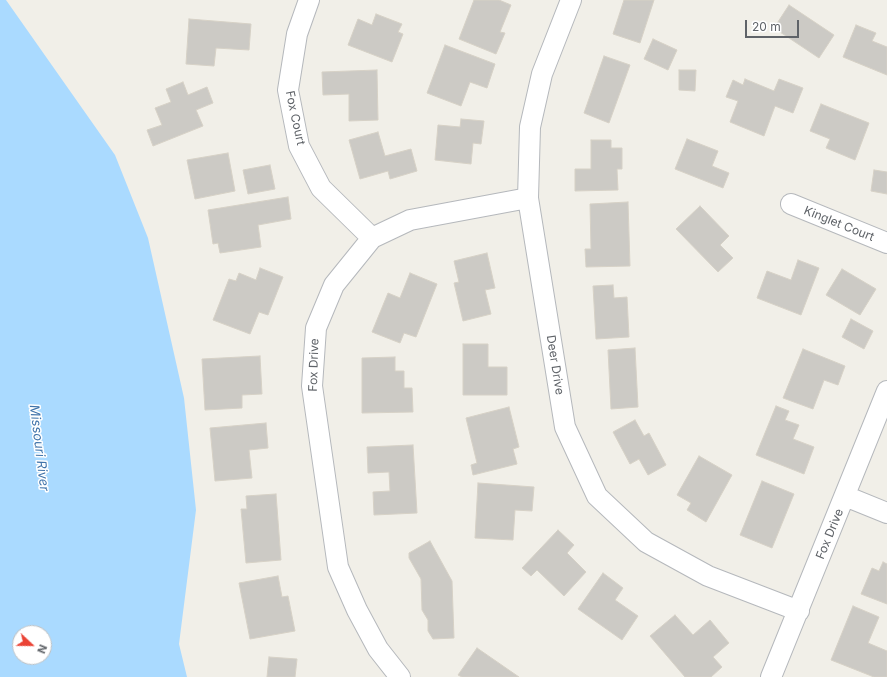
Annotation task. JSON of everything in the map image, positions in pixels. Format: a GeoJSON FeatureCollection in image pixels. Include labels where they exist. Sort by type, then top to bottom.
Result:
{"type":"FeatureCollection","features":[{"type":"Feature","properties":{"kind":"street","name":"Fox Court"},"geometry":{"type":"LineString","coordinates":[[309,0],[297,34],[288,90],[299,146],[321,188],[372,238]]}},
{"type":"Feature","properties":{"kind":"street","name":"Deer Drive"},"geometry":{"type":"LineString","coordinates":[[571,0],[542,74],[530,127],[528,198],[565,427],[597,496],[646,542],[708,576],[799,611]]}},
{"type":"Feature","properties":{"kind":"street","name":"Fox Drive"},"geometry":{"type":"LineString","coordinates":[[400,677],[378,649],[338,567],[312,386],[316,328],[334,285],[372,238],[410,220],[528,198]]}},
{"type":"Feature","properties":{"kind":"street","name":"Kinglet Court"},"geometry":{"type":"LineString","coordinates":[[791,204],[887,243]]}},
{"type":"Feature","properties":{"kind":"street","name":"Fox Drive"},"geometry":{"type":"LineString","coordinates":[[771,677],[799,611],[887,390]]}},
{"type":"Feature","properties":{"kind":"street"},"geometry":{"type":"LineString","coordinates":[[845,496],[887,513]]}},
{"type":"Feature","properties":{"kind":"water","name":"Missouri River"},"geometry":{"type":"Polygon","coordinates":[[[0,0],[6,0],[115,155],[148,238],[184,398],[196,510],[179,644],[187,677],[0,677],[0,0]]]}},
{"type":"Feature","properties":{"kind":"building"},"geometry":{"type":"Polygon","coordinates":[[[474,0],[499,0],[511,5],[500,32],[505,33],[496,54],[459,39],[474,0]]]}},
{"type":"Feature","properties":{"kind":"building"},"geometry":{"type":"Polygon","coordinates":[[[624,0],[654,0],[640,43],[613,34],[624,0]]]}},
{"type":"Feature","properties":{"kind":"building"},"geometry":{"type":"Polygon","coordinates":[[[789,5],[834,35],[819,58],[774,28],[789,5]]]}},
{"type":"Feature","properties":{"kind":"building"},"geometry":{"type":"Polygon","coordinates":[[[376,14],[402,24],[398,32],[403,34],[392,62],[348,45],[358,19],[372,25],[376,14]]]}},
{"type":"Feature","properties":{"kind":"building"},"geometry":{"type":"Polygon","coordinates":[[[189,19],[251,24],[249,50],[216,48],[214,66],[186,64],[189,19]]]}},
{"type":"Feature","properties":{"kind":"building"},"geometry":{"type":"Polygon","coordinates":[[[856,25],[876,33],[872,41],[887,47],[887,75],[843,57],[856,25]]]}},
{"type":"Feature","properties":{"kind":"building"},"geometry":{"type":"Polygon","coordinates":[[[653,39],[677,50],[668,70],[644,59],[653,39]]]}},
{"type":"Feature","properties":{"kind":"building"},"geometry":{"type":"Polygon","coordinates":[[[445,45],[495,64],[487,88],[470,82],[461,106],[427,93],[445,45]]]}},
{"type":"Feature","properties":{"kind":"building"},"geometry":{"type":"Polygon","coordinates":[[[604,56],[630,65],[609,123],[584,113],[604,56]]]}},
{"type":"Feature","properties":{"kind":"building"},"geometry":{"type":"Polygon","coordinates":[[[377,70],[378,120],[349,121],[349,94],[323,95],[322,72],[377,70]]]}},
{"type":"Feature","properties":{"kind":"building"},"geometry":{"type":"Polygon","coordinates":[[[679,70],[696,70],[695,91],[679,90],[679,70]]]}},
{"type":"Feature","properties":{"kind":"building"},"geometry":{"type":"Polygon","coordinates":[[[745,79],[774,91],[779,79],[803,88],[793,113],[775,106],[764,136],[730,122],[738,101],[726,97],[733,80],[743,85],[745,79]]]}},
{"type":"Feature","properties":{"kind":"building"},"geometry":{"type":"Polygon","coordinates":[[[183,82],[188,95],[207,87],[213,103],[196,110],[203,126],[153,146],[147,130],[162,125],[155,108],[171,102],[166,89],[183,82]]]}},
{"type":"Feature","properties":{"kind":"building"},"geometry":{"type":"Polygon","coordinates":[[[821,104],[869,123],[855,160],[826,148],[830,139],[810,131],[821,104]]]}},
{"type":"Feature","properties":{"kind":"building"},"geometry":{"type":"Polygon","coordinates":[[[461,119],[484,121],[481,144],[473,143],[471,164],[435,160],[438,125],[460,127],[461,119]]]}},
{"type":"Feature","properties":{"kind":"building"},"geometry":{"type":"Polygon","coordinates":[[[378,132],[385,156],[411,149],[417,171],[390,179],[388,171],[360,179],[349,140],[378,132]]]}},
{"type":"Feature","properties":{"kind":"building"},"geometry":{"type":"Polygon","coordinates":[[[687,139],[718,151],[712,166],[729,173],[723,188],[675,169],[687,139]]]}},
{"type":"Feature","properties":{"kind":"building"},"geometry":{"type":"Polygon","coordinates":[[[591,140],[611,140],[611,148],[622,148],[622,169],[617,169],[618,190],[575,191],[575,169],[591,169],[591,140]]]}},
{"type":"Feature","properties":{"kind":"building"},"geometry":{"type":"Polygon","coordinates":[[[228,153],[235,191],[195,199],[187,160],[228,153]]]}},
{"type":"Feature","properties":{"kind":"building"},"geometry":{"type":"Polygon","coordinates":[[[270,165],[275,189],[248,194],[243,170],[270,165]]]}},
{"type":"Feature","properties":{"kind":"building"},"geometry":{"type":"Polygon","coordinates":[[[874,170],[887,172],[887,194],[871,191],[874,170]]]}},
{"type":"Feature","properties":{"kind":"building"},"geometry":{"type":"Polygon","coordinates":[[[288,197],[291,219],[258,225],[261,247],[220,253],[218,243],[213,244],[208,210],[288,197]]]}},
{"type":"Feature","properties":{"kind":"building"},"geometry":{"type":"Polygon","coordinates":[[[628,202],[630,266],[586,267],[585,249],[591,249],[590,204],[628,202]]]}},
{"type":"Feature","properties":{"kind":"building"},"geometry":{"type":"Polygon","coordinates":[[[700,206],[729,236],[720,245],[733,258],[718,272],[676,229],[700,206]]]}},
{"type":"Feature","properties":{"kind":"building"},"geometry":{"type":"Polygon","coordinates":[[[487,253],[495,288],[485,290],[491,314],[463,321],[454,283],[459,282],[454,261],[487,253]]]}},
{"type":"Feature","properties":{"kind":"building"},"geometry":{"type":"Polygon","coordinates":[[[798,260],[819,268],[801,315],[757,298],[767,271],[791,280],[798,260]]]}},
{"type":"Feature","properties":{"kind":"building"},"geometry":{"type":"Polygon","coordinates":[[[260,268],[283,277],[268,315],[259,312],[250,334],[213,320],[229,279],[236,281],[239,273],[256,280],[260,268]]]}},
{"type":"Feature","properties":{"kind":"building"},"geometry":{"type":"Polygon","coordinates":[[[842,269],[876,289],[860,315],[826,295],[842,269]]]}},
{"type":"Feature","properties":{"kind":"building"},"geometry":{"type":"Polygon","coordinates":[[[410,273],[437,284],[416,337],[404,333],[400,343],[372,332],[388,293],[400,298],[410,273]]]}},
{"type":"Feature","properties":{"kind":"building"},"geometry":{"type":"Polygon","coordinates":[[[613,285],[614,298],[627,297],[629,337],[596,339],[593,286],[613,285]]]}},
{"type":"Feature","properties":{"kind":"building"},"geometry":{"type":"Polygon","coordinates":[[[851,319],[873,331],[864,349],[842,337],[851,319]]]}},
{"type":"Feature","properties":{"kind":"building"},"geometry":{"type":"Polygon","coordinates":[[[463,344],[488,344],[488,367],[507,367],[507,395],[463,395],[463,344]]]}},
{"type":"Feature","properties":{"kind":"building"},"geometry":{"type":"Polygon","coordinates":[[[635,348],[638,407],[611,409],[608,350],[635,348]]]}},
{"type":"Feature","properties":{"kind":"building"},"geometry":{"type":"Polygon","coordinates":[[[803,349],[845,366],[838,385],[824,380],[813,409],[783,398],[803,349]]]}},
{"type":"Feature","properties":{"kind":"building"},"geometry":{"type":"Polygon","coordinates":[[[260,356],[262,394],[242,395],[242,408],[205,410],[202,359],[260,356]]]}},
{"type":"Feature","properties":{"kind":"building"},"geometry":{"type":"Polygon","coordinates":[[[395,357],[395,371],[404,371],[404,388],[412,388],[413,412],[362,413],[362,358],[395,357]]]}},
{"type":"Feature","properties":{"kind":"building"},"geometry":{"type":"Polygon","coordinates":[[[776,406],[789,411],[785,420],[799,425],[793,439],[814,447],[804,474],[756,455],[776,406]]]}},
{"type":"Feature","properties":{"kind":"building"},"geometry":{"type":"Polygon","coordinates":[[[509,407],[519,447],[513,449],[517,464],[473,475],[471,465],[477,463],[466,418],[509,407]]]}},
{"type":"Feature","properties":{"kind":"building"},"geometry":{"type":"Polygon","coordinates":[[[635,420],[644,436],[649,433],[666,465],[648,475],[639,459],[630,464],[613,432],[635,420]]]}},
{"type":"Feature","properties":{"kind":"building"},"geometry":{"type":"Polygon","coordinates":[[[266,423],[268,448],[249,450],[252,478],[215,481],[210,428],[266,423]]]}},
{"type":"Feature","properties":{"kind":"building"},"geometry":{"type":"Polygon","coordinates":[[[413,445],[417,513],[374,515],[373,492],[390,491],[389,472],[368,473],[367,447],[413,445]]]}},
{"type":"Feature","properties":{"kind":"building"},"geometry":{"type":"Polygon","coordinates":[[[699,456],[732,475],[706,522],[687,510],[691,503],[677,495],[699,456]]]}},
{"type":"Feature","properties":{"kind":"building"},"geometry":{"type":"Polygon","coordinates":[[[762,481],[794,494],[772,548],[740,535],[762,481]]]}},
{"type":"Feature","properties":{"kind":"building"},"geometry":{"type":"Polygon","coordinates":[[[478,483],[534,487],[532,511],[515,510],[513,540],[475,538],[478,483]]]}},
{"type":"Feature","properties":{"kind":"building"},"geometry":{"type":"Polygon","coordinates":[[[276,494],[281,560],[246,563],[241,509],[247,509],[246,496],[276,494]]]}},
{"type":"Feature","properties":{"kind":"building"},"geometry":{"type":"Polygon","coordinates":[[[558,530],[574,545],[567,553],[586,572],[564,596],[537,570],[531,576],[522,568],[558,530]]]}},
{"type":"Feature","properties":{"kind":"building"},"geometry":{"type":"Polygon","coordinates":[[[430,541],[452,581],[454,638],[433,639],[428,631],[428,620],[422,610],[421,579],[409,558],[409,553],[430,541]]]}},
{"type":"Feature","properties":{"kind":"building"},"geometry":{"type":"Polygon","coordinates":[[[883,562],[887,564],[887,604],[861,594],[872,568],[879,571],[883,562]]]}},
{"type":"Feature","properties":{"kind":"building"},"geometry":{"type":"Polygon","coordinates":[[[603,573],[623,588],[615,600],[638,616],[622,640],[578,609],[603,573]]]}},
{"type":"Feature","properties":{"kind":"building"},"geometry":{"type":"Polygon","coordinates":[[[278,576],[282,597],[288,596],[295,631],[250,639],[239,583],[278,576]]]}},
{"type":"Feature","properties":{"kind":"building"},"geometry":{"type":"Polygon","coordinates":[[[853,606],[879,617],[868,643],[887,651],[887,677],[874,677],[831,660],[853,606]]]}},
{"type":"Feature","properties":{"kind":"building"},"geometry":{"type":"Polygon","coordinates":[[[675,615],[693,635],[710,620],[729,643],[713,657],[722,667],[711,677],[685,677],[650,636],[675,615]]]}},
{"type":"Feature","properties":{"kind":"building"},"geometry":{"type":"Polygon","coordinates":[[[477,648],[519,677],[462,677],[458,675],[477,648]]]}},
{"type":"Feature","properties":{"kind":"building"},"geometry":{"type":"Polygon","coordinates":[[[269,657],[297,659],[295,677],[267,677],[269,657]]]}}]}
